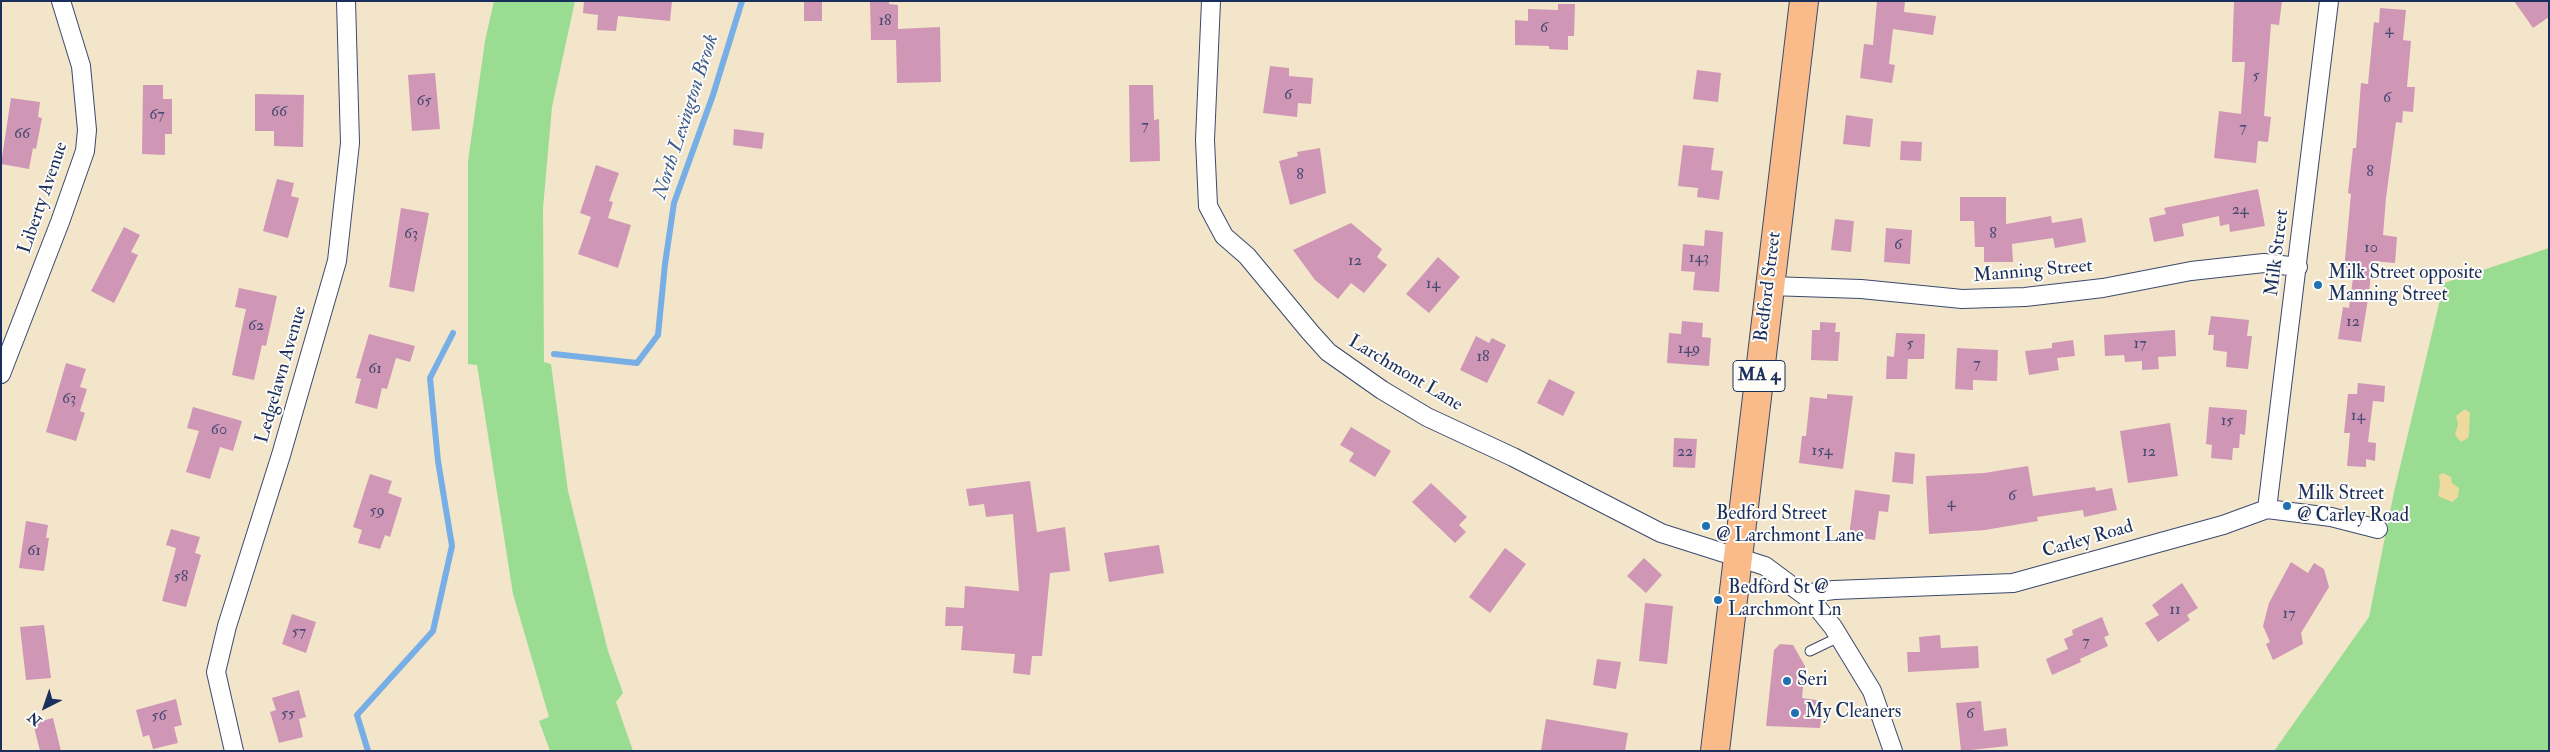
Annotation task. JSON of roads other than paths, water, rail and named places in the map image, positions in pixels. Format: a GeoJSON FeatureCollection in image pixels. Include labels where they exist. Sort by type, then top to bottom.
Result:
{"type":"FeatureCollection","features":[{"type":"Feature","properties":{"kind":"main road","name":"Bedford Street"},"geometry":{"type":"LineString","coordinates":[[1715,751],[1804,1]]}},
{"type":"Feature","properties":{"kind":"street","name":"Liberty Avenue"},"geometry":{"type":"LineString","coordinates":[[1,374],[60,222],[85,151],[87,130],[83,81],[61,1]]}},
{"type":"Feature","properties":{"kind":"street","name":"Ledgelawn Avenue"},"geometry":{"type":"LineString","coordinates":[[234,751],[216,672],[230,619],[281,455],[337,261],[350,143],[346,1]]}},
{"type":"Feature","properties":{"kind":"street","name":"Larchmont Lane"},"geometry":{"type":"LineString","coordinates":[[1211,1],[1205,140],[1208,206],[1224,236],[1246,256],[1328,352],[1382,390],[1427,417],[1513,457],[1661,533],[1765,566],[1812,601],[1839,637],[1872,691],[1893,751]]}},
{"type":"Feature","properties":{"kind":"street","name":"Milk Street"},"geometry":{"type":"LineString","coordinates":[[2268,509],[2329,1]]}},
{"type":"Feature","properties":{"kind":"street","name":"Manning Street"},"geometry":{"type":"LineString","coordinates":[[1769,286],[1861,289],[1962,299],[2015,298],[2103,288],[2191,271],[2264,262],[2298,267]]}},
{"type":"Feature","properties":{"kind":"street","name":"Carley Road"},"geometry":{"type":"LineString","coordinates":[[1803,594],[1834,590],[2013,583],[2223,525],[2268,509],[2331,517],[2378,529]]}},
{"type":"Feature","properties":{"kind":"lane"},"geometry":{"type":"LineString","coordinates":[[1810,651],[1839,637]]}},
{"type":"Feature","properties":{"kind":"waterway","name":"North Lexington Brook"},"geometry":{"type":"LineString","coordinates":[[554,354],[637,363],[658,335],[665,264],[674,203],[713,95],[742,1]]}},
{"type":"Feature","properties":{"kind":"waterway","name":"North Lexington Brook"},"geometry":{"type":"LineString","coordinates":[[368,751],[357,715],[433,631],[452,546],[438,461],[430,378],[453,333]]}},
{"type":"Feature","properties":{"kind":"place","name":"Milk Street opposite Manning Street"},"geometry":{"type":"Point","coordinates":[2318,285]}},
{"type":"Feature","properties":{"kind":"place","name":"Milk Street @ Carley Road"},"geometry":{"type":"Point","coordinates":[2287,506]}},
{"type":"Feature","properties":{"kind":"place","name":"Bedford Street @ Larchmont Lane"},"geometry":{"type":"Point","coordinates":[1706,526]}},
{"type":"Feature","properties":{"kind":"place","name":"Bedford St @ Larchmont Ln"},"geometry":{"type":"Point","coordinates":[1718,600]}},
{"type":"Feature","properties":{"kind":"place","name":"Seri"},"geometry":{"type":"Point","coordinates":[1787,681]}},
{"type":"Feature","properties":{"kind":"place","name":"My Cleaners"},"geometry":{"type":"Point","coordinates":[1795,713]}}]}
